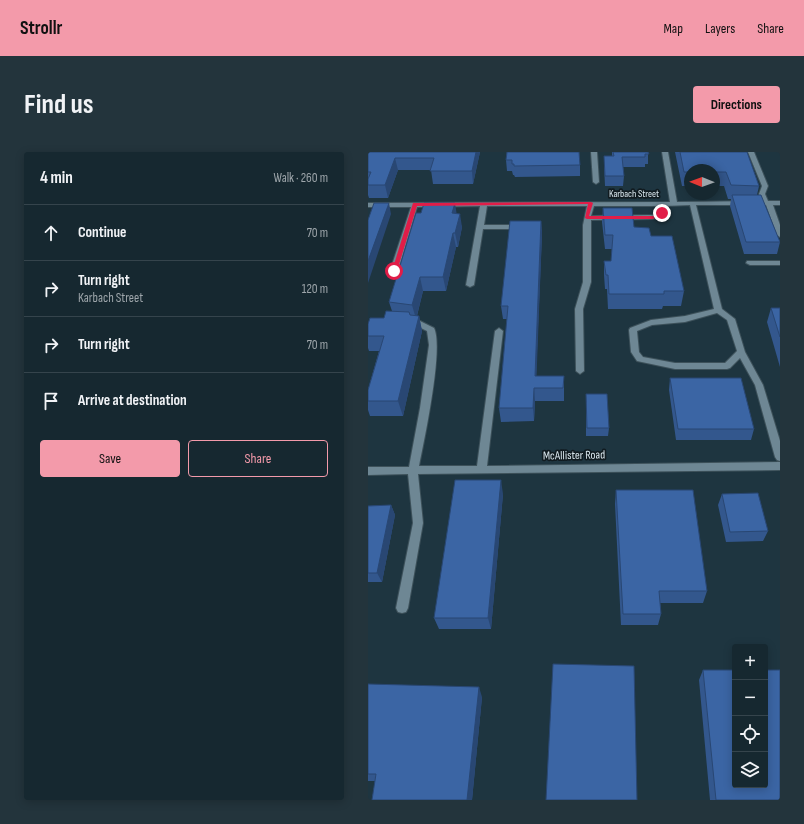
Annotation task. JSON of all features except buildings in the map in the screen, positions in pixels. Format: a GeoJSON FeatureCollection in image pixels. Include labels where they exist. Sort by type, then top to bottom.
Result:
{"type":"FeatureCollection","features":[{"type":"Feature","properties":{"kind":"street"},"geometry":{"type":"LineString","coordinates":[[594,152],[596,182]]}},
{"type":"Feature","properties":{"kind":"street"},"geometry":{"type":"LineString","coordinates":[[665,152],[674,203]]}},
{"type":"Feature","properties":{"kind":"street"},"geometry":{"type":"LineString","coordinates":[[751,152],[765,186],[762,194],[780,235]]}},
{"type":"Feature","properties":{"kind":"street"},"geometry":{"type":"LineString","coordinates":[[580,371],[579,309],[587,282],[587,218],[591,203]]}},
{"type":"Feature","properties":{"kind":"street"},"geometry":{"type":"LineString","coordinates":[[587,218],[653,218],[662,213],[661,203]]}},
{"type":"Feature","properties":{"kind":"street"},"geometry":{"type":"LineString","coordinates":[[692,203],[696,211],[718,310],[731,319],[742,352],[759,385],[780,457]]}},
{"type":"Feature","properties":{"kind":"street","name":"Karbach Street"},"geometry":{"type":"LineString","coordinates":[[368,205],[780,203]]}},
{"type":"Feature","properties":{"kind":"street"},"geometry":{"type":"LineString","coordinates":[[394,271],[415,204]]}},
{"type":"Feature","properties":{"kind":"street"},"geometry":{"type":"LineString","coordinates":[[470,285],[484,204]]}},
{"type":"Feature","properties":{"kind":"street"},"geometry":{"type":"LineString","coordinates":[[480,227],[533,227]]}},
{"type":"Feature","properties":{"kind":"street"},"geometry":{"type":"LineString","coordinates":[[750,263],[780,263]]}},
{"type":"Feature","properties":{"kind":"street"},"geometry":{"type":"LineString","coordinates":[[718,310],[685,319],[651,323],[633,330],[635,352],[640,359],[675,366],[727,366],[742,352]]}},
{"type":"Feature","properties":{"kind":"street"},"geometry":{"type":"LineString","coordinates":[[397,321],[417,323],[431,330],[433,345],[413,470],[418,523],[402,608]]}},
{"type":"Feature","properties":{"kind":"street"},"geometry":{"type":"LineString","coordinates":[[482,469],[499,331]]}},
{"type":"Feature","properties":{"kind":"street","name":"McAllister Road"},"geometry":{"type":"LineString","coordinates":[[368,471],[780,466]]}},
{"type":"Feature","properties":{"kind":"route"},"geometry":{"type":"LineString","coordinates":[[394,271],[415,204],[591,203],[587,218],[653,218],[662,213]]}}]}
